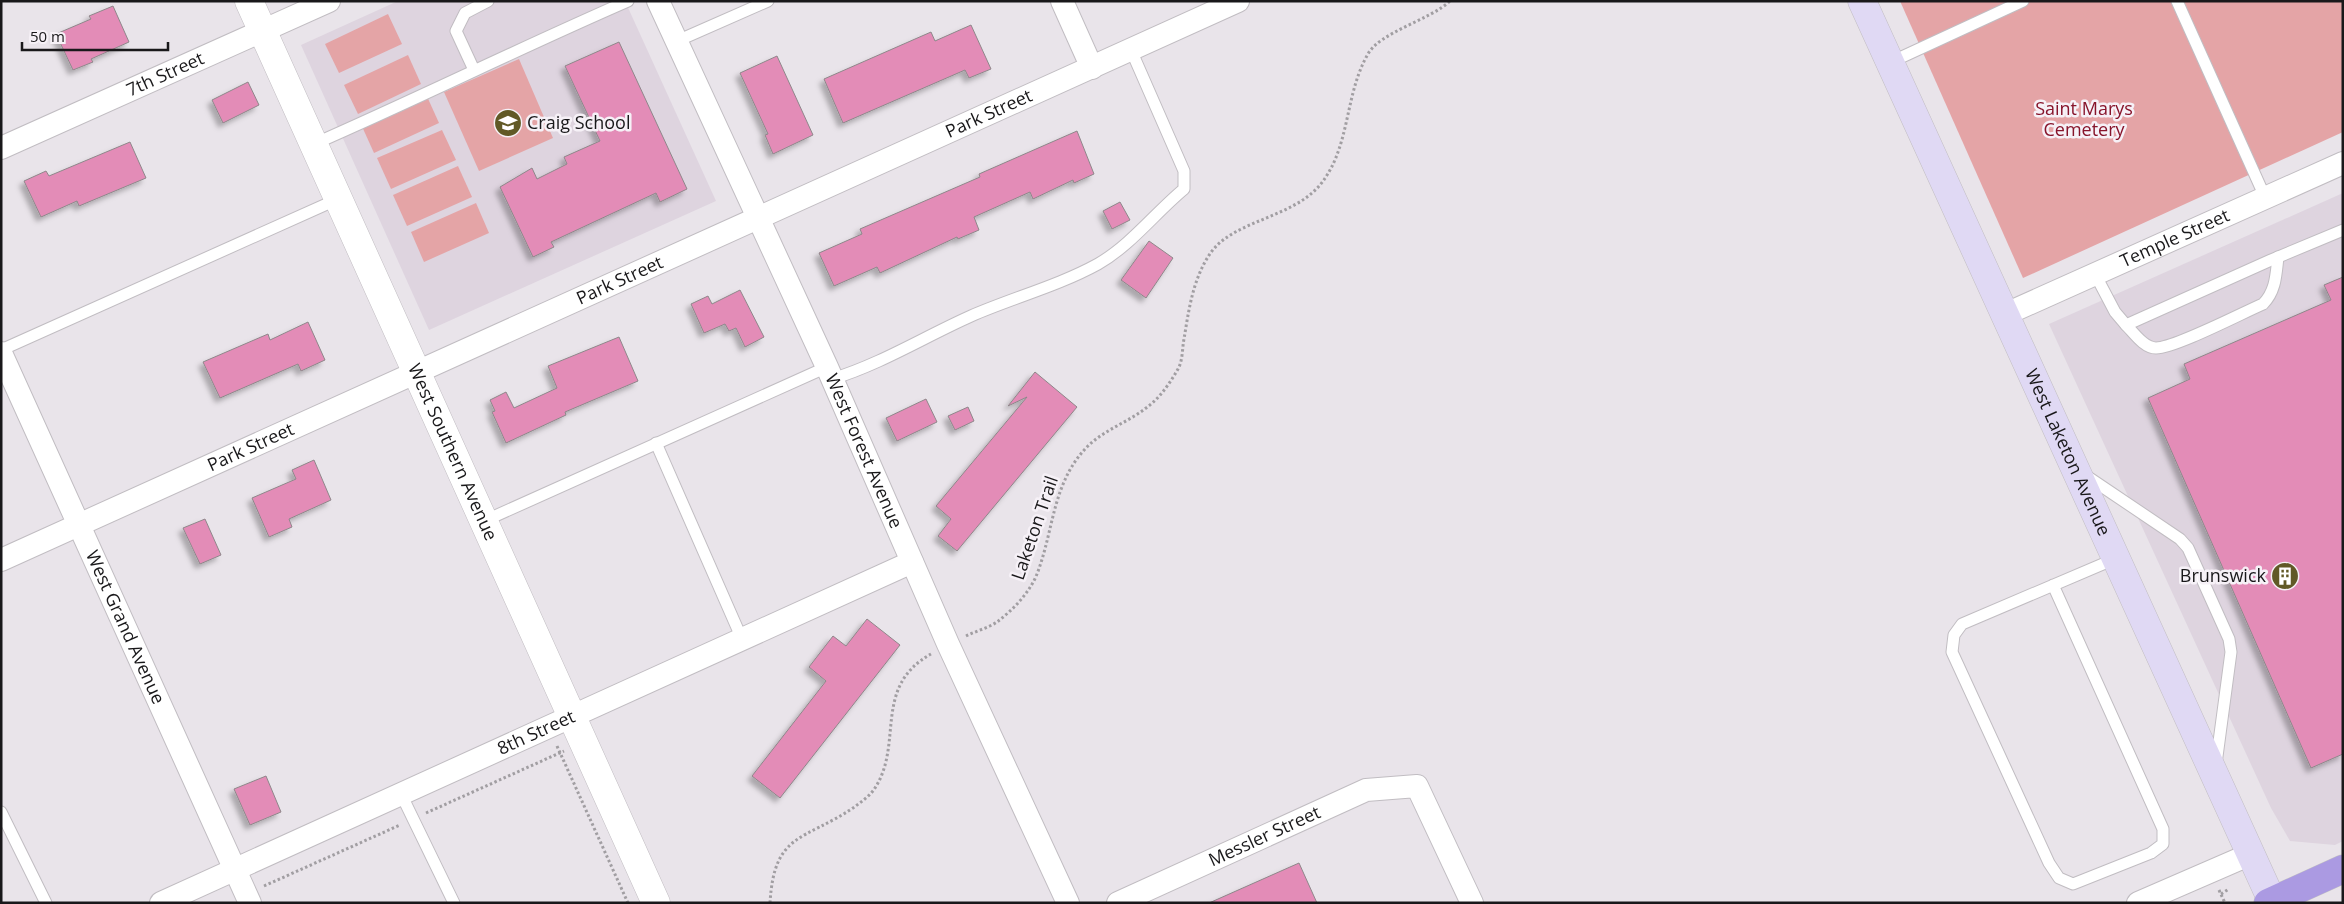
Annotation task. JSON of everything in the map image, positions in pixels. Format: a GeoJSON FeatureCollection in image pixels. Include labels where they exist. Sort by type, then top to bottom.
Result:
{"type":"FeatureCollection","features":[{"type":"Feature","properties":{"kind":"highway"},"geometry":{"type":"LineString","coordinates":[[2272,902],[2343,869]]}},
{"type":"Feature","properties":{"kind":"main road","name":"West Laketon Avenue"},"geometry":{"type":"LineString","coordinates":[[1862,1],[2272,902]]}},
{"type":"Feature","properties":{"kind":"street","name":"West Southern Avenue"},"geometry":{"type":"LineString","coordinates":[[249,1],[484,521],[560,723],[656,903]]}},
{"type":"Feature","properties":{"kind":"street","name":"7th Street"},"geometry":{"type":"LineString","coordinates":[[1,148],[329,1]]}},
{"type":"Feature","properties":{"kind":"street","name":"West Forest Avenue"},"geometry":{"type":"LineString","coordinates":[[658,1],[759,217],[948,644],[1068,903]]}},
{"type":"Feature","properties":{"kind":"street"},"geometry":{"type":"LineString","coordinates":[[1062,1],[1092,68]]}},
{"type":"Feature","properties":{"kind":"street","name":"Park Street"},"geometry":{"type":"LineString","coordinates":[[1,560],[1238,1]]}},
{"type":"Feature","properties":{"kind":"street","name":"Temple Street"},"geometry":{"type":"LineString","coordinates":[[2006,314],[2343,163]]}},
{"type":"Feature","properties":{"kind":"street","name":"West Grand Avenue"},"geometry":{"type":"LineString","coordinates":[[1,351],[250,903]]}},
{"type":"Feature","properties":{"kind":"street","name":"8th Street"},"geometry":{"type":"LineString","coordinates":[[161,903],[912,562]]}},
{"type":"Feature","properties":{"kind":"street","name":"Messler Street"},"geometry":{"type":"LineString","coordinates":[[1118,903],[1366,790],[1417,786],[1472,903]]}},
{"type":"Feature","properties":{"kind":"street"},"geometry":{"type":"LineString","coordinates":[[2138,903],[2251,854]]}},
{"type":"Feature","properties":{"kind":"lane"},"geometry":{"type":"LineString","coordinates":[[474,70],[456,31],[465,13],[488,1]]}},
{"type":"Feature","properties":{"kind":"lane"},"geometry":{"type":"LineString","coordinates":[[314,144],[410,102],[474,70],[628,1]]}},
{"type":"Feature","properties":{"kind":"lane"},"geometry":{"type":"LineString","coordinates":[[676,41],[768,1]]}},
{"type":"Feature","properties":{"kind":"lane"},"geometry":{"type":"LineString","coordinates":[[1891,62],[2023,1]]}},
{"type":"Feature","properties":{"kind":"lane"},"geometry":{"type":"LineString","coordinates":[[2177,1],[2265,198]]}},
{"type":"Feature","properties":{"kind":"lane"},"geometry":{"type":"LineString","coordinates":[[484,521],[656,443],[829,373],[886,359],[971,316],[1063,280],[1099,263],[1132,238],[1165,204],[1184,189],[1184,171],[1131,50]]}},
{"type":"Feature","properties":{"kind":"lane"},"geometry":{"type":"LineString","coordinates":[[1,351],[338,199]]}},
{"type":"Feature","properties":{"kind":"lane"},"geometry":{"type":"LineString","coordinates":[[2126,325],[2343,230]]}},
{"type":"Feature","properties":{"kind":"lane"},"geometry":{"type":"LineString","coordinates":[[2095,274],[2115,312],[2144,343],[2155,348],[2172,345],[2255,308],[2270,297],[2278,257]]}},
{"type":"Feature","properties":{"kind":"lane"},"geometry":{"type":"LineString","coordinates":[[656,443],[742,639]]}},
{"type":"Feature","properties":{"kind":"lane"},"geometry":{"type":"LineString","coordinates":[[2076,469],[2180,539],[2188,548],[2203,581],[2229,639],[2231,652],[2214,773]]}},
{"type":"Feature","properties":{"kind":"lane"},"geometry":{"type":"LineString","coordinates":[[2053,585],[2163,829],[2163,844],[2151,853],[2073,884],[2059,878],[2049,863],[1952,652],[1954,635],[1962,624],[2053,585],[2117,558]]}},
{"type":"Feature","properties":{"kind":"lane"},"geometry":{"type":"LineString","coordinates":[[401,794],[454,903]]}},
{"type":"Feature","properties":{"kind":"lane"},"geometry":{"type":"LineString","coordinates":[[1,812],[46,903]]}},
{"type":"Feature","properties":{"kind":"path","name":"Laketon Trail"},"geometry":{"type":"LineString","coordinates":[[770,903],[775,867],[782,851],[798,838],[844,814],[864,800],[875,788],[885,767],[892,705],[901,682],[921,659],[948,644],[996,622],[1024,598],[1037,574],[1058,494],[1073,466],[1086,448],[1104,433],[1146,408],[1167,388],[1180,366],[1191,296],[1201,269],[1213,250],[1234,234],[1292,208],[1319,186],[1332,166],[1341,144],[1354,84],[1369,52],[1386,38],[1450,1]]}},
{"type":"Feature","properties":{"kind":"path"},"geometry":{"type":"LineString","coordinates":[[560,723],[628,903]]}},
{"type":"Feature","properties":{"kind":"path"},"geometry":{"type":"LineString","coordinates":[[2217,886],[2225,903]]}},
{"type":"Feature","properties":{"kind":"path"},"geometry":{"type":"LineString","coordinates":[[2221,894],[2229,889]]}},
{"type":"Feature","properties":{"kind":"shaded area","name":"Craig School"},"geometry":{"type":"Polygon","coordinates":[[[398,1],[625,1],[716,201],[429,330],[301,45],[398,1]]]}},
{"type":"Feature","properties":{"kind":"shaded area"},"geometry":{"type":"Polygon","coordinates":[[[2343,193],[2343,841],[2335,845],[2290,841],[2271,808],[2049,324],[2343,193]]]}},
{"type":"Feature","properties":{"kind":"green space","name":"Saint Marys Cemetery"},"geometry":{"type":"Polygon","coordinates":[[[1900,1],[2343,1],[2343,132],[2023,278],[1900,1]]]}},
{"type":"Feature","properties":{"kind":"green space"},"geometry":{"type":"Polygon","coordinates":[[[388,14],[402,44],[339,73],[325,44],[388,14]]]}},
{"type":"Feature","properties":{"kind":"green space"},"geometry":{"type":"Polygon","coordinates":[[[408,55],[421,84],[358,114],[344,85],[408,55]]]}},
{"type":"Feature","properties":{"kind":"green space"},"geometry":{"type":"Polygon","coordinates":[[[519,59],[553,138],[479,171],[444,92],[519,59]]]}},
{"type":"Feature","properties":{"kind":"green space"},"geometry":{"type":"Polygon","coordinates":[[[425,92],[439,123],[374,153],[360,122],[425,92]]]}},
{"type":"Feature","properties":{"kind":"green space"},"geometry":{"type":"Polygon","coordinates":[[[442,130],[456,160],[391,189],[377,158],[442,130]]]}},
{"type":"Feature","properties":{"kind":"green space"},"geometry":{"type":"Polygon","coordinates":[[[458,166],[472,197],[407,226],[393,195],[458,166]]]}},
{"type":"Feature","properties":{"kind":"green space"},"geometry":{"type":"Polygon","coordinates":[[[476,203],[489,233],[424,262],[411,232],[476,203]]]}},
{"type":"Feature","properties":{"kind":"building"},"geometry":{"type":"Polygon","coordinates":[[[113,6],[129,42],[91,59],[93,62],[73,70],[56,34],[91,19],[89,16],[113,6]]]}},
{"type":"Feature","properties":{"kind":"building"},"geometry":{"type":"Polygon","coordinates":[[[971,25],[991,69],[969,78],[965,70],[843,123],[824,79],[931,32],[935,41],[971,25]]]}},
{"type":"Feature","properties":{"kind":"building"},"geometry":{"type":"Polygon","coordinates":[[[619,42],[687,189],[660,202],[656,193],[551,242],[554,247],[533,257],[500,187],[532,168],[537,179],[567,164],[564,157],[600,141],[565,66],[619,42]]]}},
{"type":"Feature","properties":{"kind":"building"},"geometry":{"type":"Polygon","coordinates":[[[777,56],[813,135],[773,154],[765,135],[768,134],[740,73],[777,56]]]}},
{"type":"Feature","properties":{"kind":"building"},"geometry":{"type":"Polygon","coordinates":[[[248,82],[259,105],[223,123],[212,100],[248,82]]]}},
{"type":"Feature","properties":{"kind":"building"},"geometry":{"type":"Polygon","coordinates":[[[1077,131],[1094,174],[1074,183],[1073,180],[1033,199],[1030,192],[974,217],[979,230],[958,239],[957,237],[880,273],[877,267],[834,286],[819,253],[862,234],[860,229],[980,177],[979,174],[1077,131]]]}},
{"type":"Feature","properties":{"kind":"building"},"geometry":{"type":"Polygon","coordinates":[[[130,142],[146,178],[79,206],[77,201],[41,217],[24,181],[46,171],[49,176],[130,142]]]}},
{"type":"Feature","properties":{"kind":"building"},"geometry":{"type":"Polygon","coordinates":[[[1120,202],[1130,220],[1112,229],[1103,211],[1120,202]]]}},
{"type":"Feature","properties":{"kind":"building"},"geometry":{"type":"Polygon","coordinates":[[[1149,241],[1173,258],[1146,298],[1121,280],[1149,241]]]}},
{"type":"Feature","properties":{"kind":"building","name":"Brunswick"},"geometry":{"type":"Polygon","coordinates":[[[2343,277],[2343,754],[2311,768],[2148,398],[2190,379],[2184,364],[2331,300],[2324,285],[2343,277]]]}},
{"type":"Feature","properties":{"kind":"building"},"geometry":{"type":"Polygon","coordinates":[[[740,290],[764,337],[745,347],[736,328],[729,331],[725,324],[704,333],[691,304],[708,296],[712,304],[740,290]]]}},
{"type":"Feature","properties":{"kind":"building"},"geometry":{"type":"Polygon","coordinates":[[[308,322],[325,360],[301,371],[298,364],[220,398],[203,362],[268,334],[270,340],[308,322]]]}},
{"type":"Feature","properties":{"kind":"building"},"geometry":{"type":"Polygon","coordinates":[[[619,337],[638,381],[565,412],[566,415],[506,443],[492,412],[495,411],[490,400],[506,392],[514,408],[557,388],[548,366],[619,337]]]}},
{"type":"Feature","properties":{"kind":"building"},"geometry":{"type":"Polygon","coordinates":[[[1035,372],[1077,407],[957,551],[938,536],[951,519],[936,506],[1027,397],[1008,406],[1035,372]]]}},
{"type":"Feature","properties":{"kind":"building"},"geometry":{"type":"Polygon","coordinates":[[[926,399],[937,422],[897,441],[886,418],[926,399]]]}},
{"type":"Feature","properties":{"kind":"building"},"geometry":{"type":"Polygon","coordinates":[[[968,407],[974,421],[955,430],[948,416],[968,407]]]}},
{"type":"Feature","properties":{"kind":"building"},"geometry":{"type":"Polygon","coordinates":[[[314,460],[331,500],[289,519],[292,527],[269,537],[252,498],[296,479],[292,470],[314,460]]]}},
{"type":"Feature","properties":{"kind":"building"},"geometry":{"type":"Polygon","coordinates":[[[205,519],[221,555],[200,564],[183,528],[205,519]]]}},
{"type":"Feature","properties":{"kind":"building"},"geometry":{"type":"Polygon","coordinates":[[[867,619],[900,645],[780,798],[752,776],[826,681],[809,667],[833,636],[846,646],[867,619]]]}},
{"type":"Feature","properties":{"kind":"building"},"geometry":{"type":"Polygon","coordinates":[[[266,776],[281,812],[250,825],[234,789],[266,776]]]}},
{"type":"Feature","properties":{"kind":"building"},"geometry":{"type":"Polygon","coordinates":[[[1299,863],[1317,903],[1209,903],[1299,863]]]}},
{"type":"Feature","properties":{"kind":"place","name":"Craig School"},"geometry":{"type":"Point","coordinates":[508,123]}},
{"type":"Feature","properties":{"kind":"place","name":"Brunswick"},"geometry":{"type":"Point","coordinates":[2285,576]}}]}
